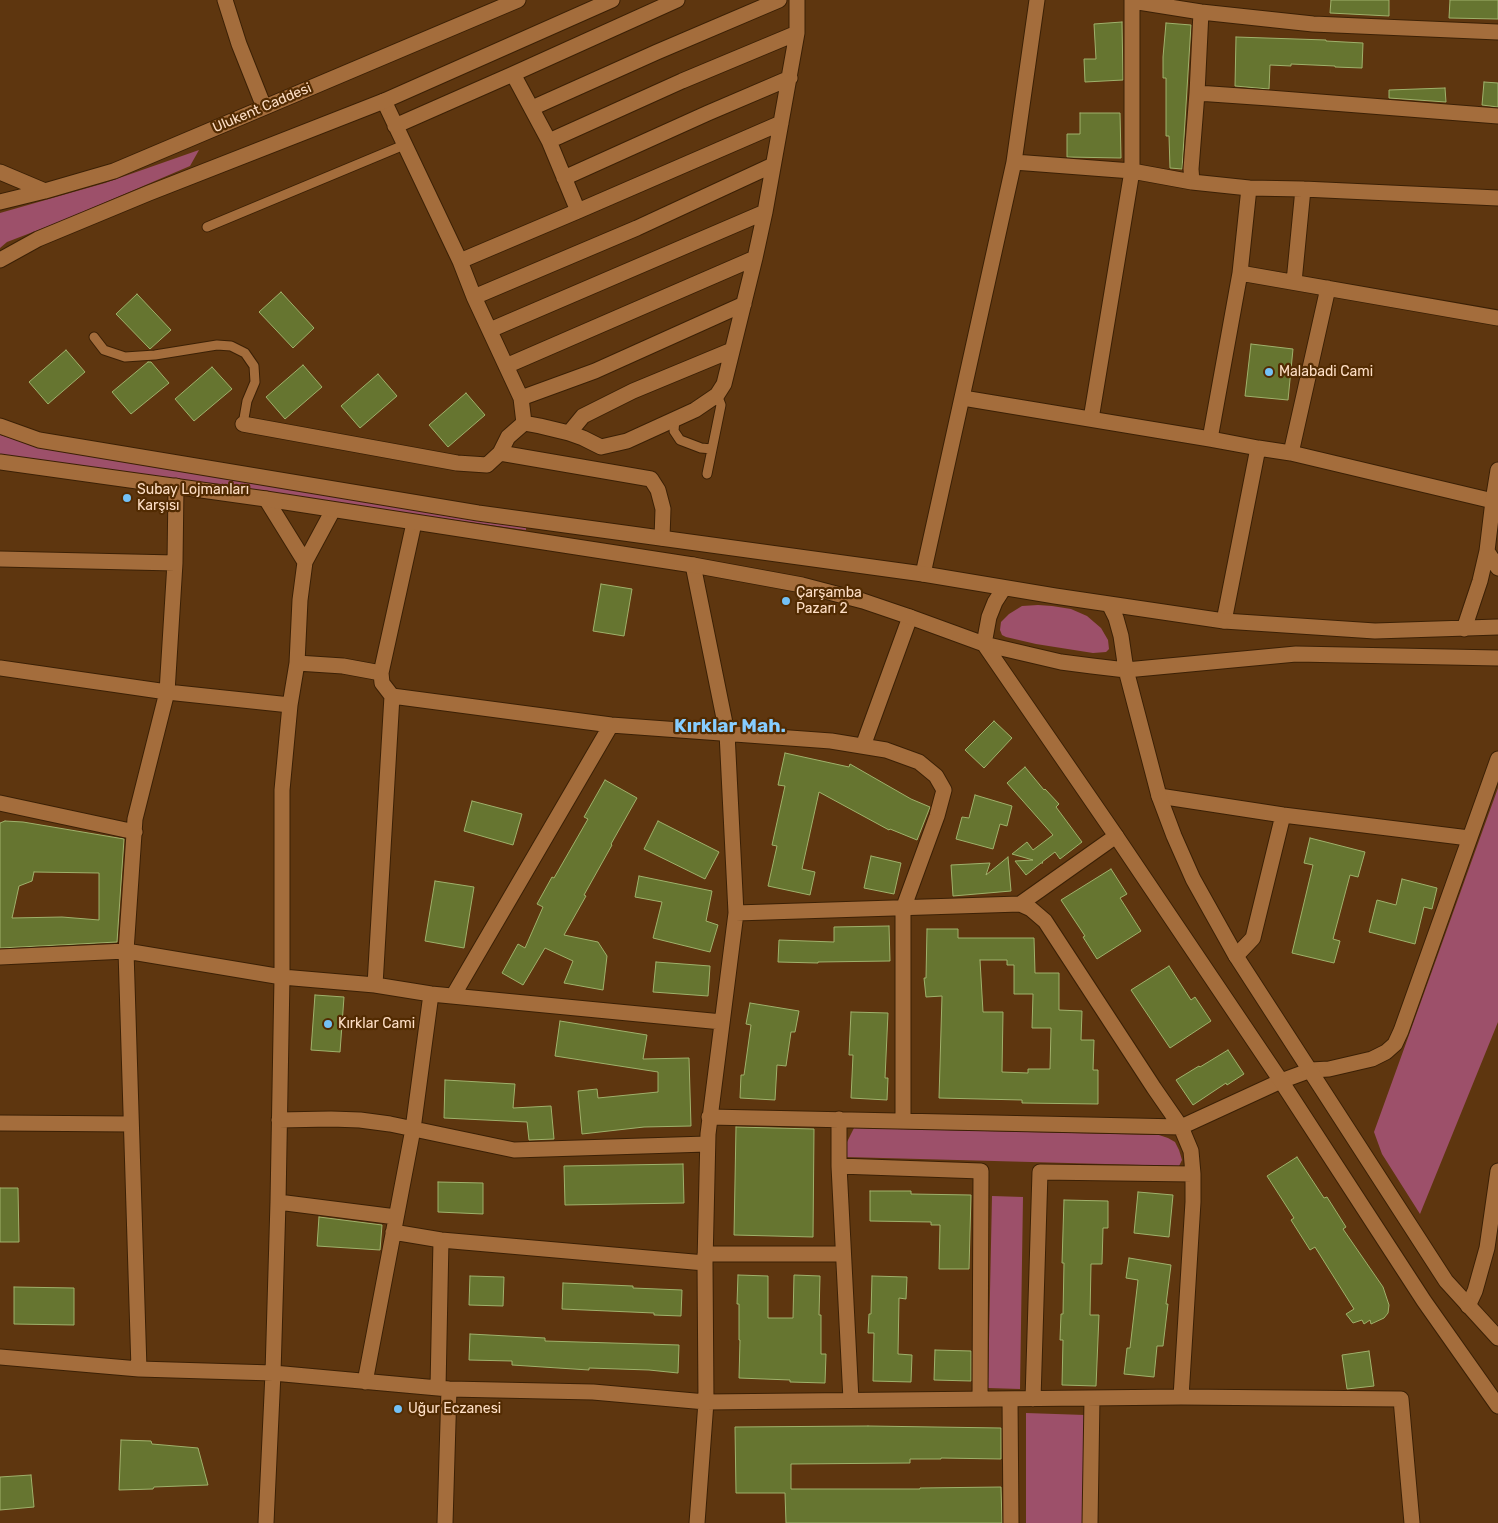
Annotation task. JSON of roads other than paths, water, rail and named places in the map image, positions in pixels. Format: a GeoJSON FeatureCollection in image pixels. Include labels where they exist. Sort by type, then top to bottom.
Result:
{"type":"FeatureCollection","features":[{"type":"Feature","properties":{"kind":"street"},"geometry":{"type":"LineString","coordinates":[[225,0],[239,44],[264,107]]}},
{"type":"Feature","properties":{"kind":"street","name":"Ulukent Caddesi"},"geometry":{"type":"LineString","coordinates":[[0,202],[114,171],[518,0]]}},
{"type":"Feature","properties":{"kind":"street"},"geometry":{"type":"LineString","coordinates":[[0,260],[38,239],[140,196],[384,101],[612,0]]}},
{"type":"Feature","properties":{"kind":"street"},"geometry":{"type":"LineString","coordinates":[[395,126],[676,0]]}},
{"type":"Feature","properties":{"kind":"street"},"geometry":{"type":"LineString","coordinates":[[532,108],[778,0]]}},
{"type":"Feature","properties":{"kind":"street"},"geometry":{"type":"LineString","coordinates":[[243,424],[457,463],[488,465],[500,453],[508,437],[524,424],[569,433],[601,447],[627,441],[695,410],[717,395],[724,384],[755,258],[790,78],[797,33],[797,0]]}},
{"type":"Feature","properties":{"kind":"street"},"geometry":{"type":"LineString","coordinates":[[923,574],[1014,162],[1037,0]]}},
{"type":"Feature","properties":{"kind":"street"},"geometry":{"type":"LineString","coordinates":[[1091,419],[1132,171],[1132,1],[1201,12],[1313,24],[1498,32]]}},
{"type":"Feature","properties":{"kind":"street"},"geometry":{"type":"LineString","coordinates":[[1192,182],[1191,169],[1201,12]]}},
{"type":"Feature","properties":{"kind":"street"},"geometry":{"type":"LineString","coordinates":[[549,141],[682,81],[797,33]]}},
{"type":"Feature","properties":{"kind":"street"},"geometry":{"type":"LineString","coordinates":[[513,74],[549,141],[578,211]]}},
{"type":"Feature","properties":{"kind":"street"},"geometry":{"type":"LineString","coordinates":[[564,178],[790,78]]}},
{"type":"Feature","properties":{"kind":"street"},"geometry":{"type":"LineString","coordinates":[[1197,94],[1498,116]]}},
{"type":"Feature","properties":{"kind":"street"},"geometry":{"type":"LineString","coordinates":[[384,101],[460,260],[474,297],[521,398],[524,424]]}},
{"type":"Feature","properties":{"kind":"street"},"geometry":{"type":"LineString","coordinates":[[460,260],[781,123]]}},
{"type":"Feature","properties":{"kind":"street"},"geometry":{"type":"LineString","coordinates":[[1014,162],[1132,171],[1192,182],[1249,188],[1498,198]]}},
{"type":"Feature","properties":{"kind":"street"},"geometry":{"type":"LineString","coordinates":[[474,297],[637,228],[773,165]]}},
{"type":"Feature","properties":{"kind":"street"},"geometry":{"type":"LineString","coordinates":[[0,172],[45,191]]}},
{"type":"Feature","properties":{"kind":"street"},"geometry":{"type":"LineString","coordinates":[[1210,439],[1240,273],[1249,188]]}},
{"type":"Feature","properties":{"kind":"street"},"geometry":{"type":"LineString","coordinates":[[1294,282],[1303,189]]}},
{"type":"Feature","properties":{"kind":"street"},"geometry":{"type":"LineString","coordinates":[[490,330],[764,212]]}},
{"type":"Feature","properties":{"kind":"street"},"geometry":{"type":"LineString","coordinates":[[506,366],[755,258]]}},
{"type":"Feature","properties":{"kind":"street"},"geometry":{"type":"LineString","coordinates":[[1240,273],[1498,318]]}},
{"type":"Feature","properties":{"kind":"street"},"geometry":{"type":"LineString","coordinates":[[1290,452],[1328,288]]}},
{"type":"Feature","properties":{"kind":"street"},"geometry":{"type":"LineString","coordinates":[[521,398],[595,371],[744,304]]}},
{"type":"Feature","properties":{"kind":"street"},"geometry":{"type":"LineString","coordinates":[[569,433],[583,416],[633,391],[732,350]]}},
{"type":"Feature","properties":{"kind":"street"},"geometry":{"type":"LineString","coordinates":[[963,398],[1290,452],[1495,500]]}},
{"type":"Feature","properties":{"kind":"street"},"geometry":{"type":"LineString","coordinates":[[0,426],[39,440],[478,512],[923,574],[1224,621],[1375,631],[1498,627]]}},
{"type":"Feature","properties":{"kind":"street"},"geometry":{"type":"LineString","coordinates":[[1224,621],[1258,448]]}},
{"type":"Feature","properties":{"kind":"street"},"geometry":{"type":"LineString","coordinates":[[500,453],[652,479],[658,490],[663,509],[662,538]]}},
{"type":"Feature","properties":{"kind":"street"},"geometry":{"type":"LineString","coordinates":[[0,462],[266,499],[693,565],[802,585],[864,601],[984,644],[1060,662],[1126,670],[1296,654],[1498,658]]}},
{"type":"Feature","properties":{"kind":"street"},"geometry":{"type":"LineString","coordinates":[[1464,629],[1480,581],[1487,551],[1498,470]]}},
{"type":"Feature","properties":{"kind":"street"},"geometry":{"type":"LineString","coordinates":[[138,1369],[126,951],[135,819],[167,692],[175,563],[176,486]]}},
{"type":"Feature","properties":{"kind":"street"},"geometry":{"type":"LineString","coordinates":[[266,499],[305,562]]}},
{"type":"Feature","properties":{"kind":"street"},"geometry":{"type":"LineString","coordinates":[[266,1523],[278,1202],[282,977],[282,790],[290,705],[297,663],[300,600],[305,562],[333,510]]}},
{"type":"Feature","properties":{"kind":"street"},"geometry":{"type":"LineString","coordinates":[[375,985],[392,696],[382,683],[381,673],[414,523]]}},
{"type":"Feature","properties":{"kind":"street"},"geometry":{"type":"LineString","coordinates":[[1487,551],[1498,568]]}},
{"type":"Feature","properties":{"kind":"street"},"geometry":{"type":"LineString","coordinates":[[0,559],[175,563]]}},
{"type":"Feature","properties":{"kind":"street"},"geometry":{"type":"LineString","coordinates":[[693,565],[727,733],[736,913],[707,1144],[705,1259],[706,1402],[697,1523]]}},
{"type":"Feature","properties":{"kind":"street"},"geometry":{"type":"LineString","coordinates":[[1004,588],[995,602],[989,617],[984,644],[1281,1081],[1424,1301],[1498,1406]]}},
{"type":"Feature","properties":{"kind":"street"},"geometry":{"type":"LineString","coordinates":[[1110,604],[1121,636],[1126,670],[1159,796],[1193,879],[1236,956],[1446,1281],[1498,1338]]}},
{"type":"Feature","properties":{"kind":"street"},"geometry":{"type":"LineString","coordinates":[[863,746],[910,617]]}},
{"type":"Feature","properties":{"kind":"street"},"geometry":{"type":"LineString","coordinates":[[297,663],[343,666],[381,673]]}},
{"type":"Feature","properties":{"kind":"street"},"geometry":{"type":"LineString","coordinates":[[0,668],[167,692],[290,705]]}},
{"type":"Feature","properties":{"kind":"street"},"geometry":{"type":"LineString","coordinates":[[392,696],[611,725],[831,741],[886,750],[919,762],[936,776],[944,790],[937,816],[903,909],[903,1121]]}},
{"type":"Feature","properties":{"kind":"street"},"geometry":{"type":"LineString","coordinates":[[454,996],[611,725]]}},
{"type":"Feature","properties":{"kind":"street"},"geometry":{"type":"LineString","coordinates":[[709,1118],[1181,1126],[1281,1081],[1311,1070],[1329,1069],[1372,1059],[1386,1052],[1395,1044],[1401,1030],[1498,759]]}},
{"type":"Feature","properties":{"kind":"street"},"geometry":{"type":"LineString","coordinates":[[1159,796],[1283,815],[1469,838]]}},
{"type":"Feature","properties":{"kind":"street"},"geometry":{"type":"LineString","coordinates":[[0,803],[135,832]]}},
{"type":"Feature","properties":{"kind":"street"},"geometry":{"type":"LineString","coordinates":[[1236,956],[1253,938],[1283,815]]}},
{"type":"Feature","properties":{"kind":"street"},"geometry":{"type":"LineString","coordinates":[[1020,904],[1116,836]]}},
{"type":"Feature","properties":{"kind":"street"},"geometry":{"type":"LineString","coordinates":[[736,913],[1020,904],[1031,909],[1046,921],[1154,1088],[1181,1126],[1190,1151],[1193,1174],[1193,1202],[1181,1397]]}},
{"type":"Feature","properties":{"kind":"street"},"geometry":{"type":"LineString","coordinates":[[0,957],[126,951],[282,977],[375,985],[431,994],[722,1022]]}},
{"type":"Feature","properties":{"kind":"street"},"geometry":{"type":"LineString","coordinates":[[365,1382],[413,1129],[431,994]]}},
{"type":"Feature","properties":{"kind":"street"},"geometry":{"type":"LineString","coordinates":[[838,1119],[851,1400]]}},
{"type":"Feature","properties":{"kind":"street"},"geometry":{"type":"LineString","coordinates":[[279,1120],[360,1120],[390,1124],[514,1150],[707,1144]]}},
{"type":"Feature","properties":{"kind":"street"},"geometry":{"type":"LineString","coordinates":[[0,1123],[131,1124]]}},
{"type":"Feature","properties":{"kind":"street"},"geometry":{"type":"LineString","coordinates":[[839,1166],[981,1171],[980,1399]]}},
{"type":"Feature","properties":{"kind":"street"},"geometry":{"type":"LineString","coordinates":[[1468,1306],[1475,1291],[1487,1248],[1498,1171]]}},
{"type":"Feature","properties":{"kind":"street"},"geometry":{"type":"LineString","coordinates":[[1033,1399],[1040,1172],[1193,1174]]}},
{"type":"Feature","properties":{"kind":"street"},"geometry":{"type":"LineString","coordinates":[[278,1202],[395,1224],[441,1240],[705,1259],[843,1254]]}},
{"type":"Feature","properties":{"kind":"street"},"geometry":{"type":"LineString","coordinates":[[441,1240],[445,1523]]}},
{"type":"Feature","properties":{"kind":"street"},"geometry":{"type":"LineString","coordinates":[[0,1357],[138,1369],[273,1374],[444,1388],[593,1392],[706,1402],[1181,1397],[1400,1399],[1412,1523]]}},
{"type":"Feature","properties":{"kind":"street"},"geometry":{"type":"LineString","coordinates":[[1090,1523],[1092,1398]]}},
{"type":"Feature","properties":{"kind":"street"},"geometry":{"type":"LineString","coordinates":[[1010,1399],[1011,1523]]}},
{"type":"Feature","properties":{"kind":"lane"},"geometry":{"type":"LineString","coordinates":[[207,227],[404,145]]}},
{"type":"Feature","properties":{"kind":"lane"},"geometry":{"type":"LineString","coordinates":[[94,337],[104,350],[125,357],[217,345],[231,346],[245,353],[254,366],[256,382],[247,401],[243,424]]}},
{"type":"Feature","properties":{"kind":"lane"},"geometry":{"type":"LineString","coordinates":[[706,474],[721,405],[717,395]]}},
{"type":"Feature","properties":{"kind":"lane"},"geometry":{"type":"LineString","coordinates":[[675,419],[674,431],[680,440],[700,448],[712,449]]}},
{"type":"Feature","properties":{"kind":"place","name":"Malabadi Cami"},"geometry":{"type":"Point","coordinates":[1269,372]}},
{"type":"Feature","properties":{"kind":"place","name":"Subay Lojmanları Karşısı"},"geometry":{"type":"Point","coordinates":[127,498]}},
{"type":"Feature","properties":{"kind":"place","name":"Çarşamba Pazarı 2"},"geometry":{"type":"Point","coordinates":[786,601]}},
{"type":"Feature","properties":{"kind":"place","name":"Kırklar Cami"},"geometry":{"type":"Point","coordinates":[328,1024]}},
{"type":"Feature","properties":{"kind":"place","name":"Uğur Eczanesi"},"geometry":{"type":"Point","coordinates":[398,1409]}},
{"type":"Feature","properties":{"kind":"district","name":"Kırklar Mah."},"geometry":{"type":"Point","coordinates":[730,727]}}]}
